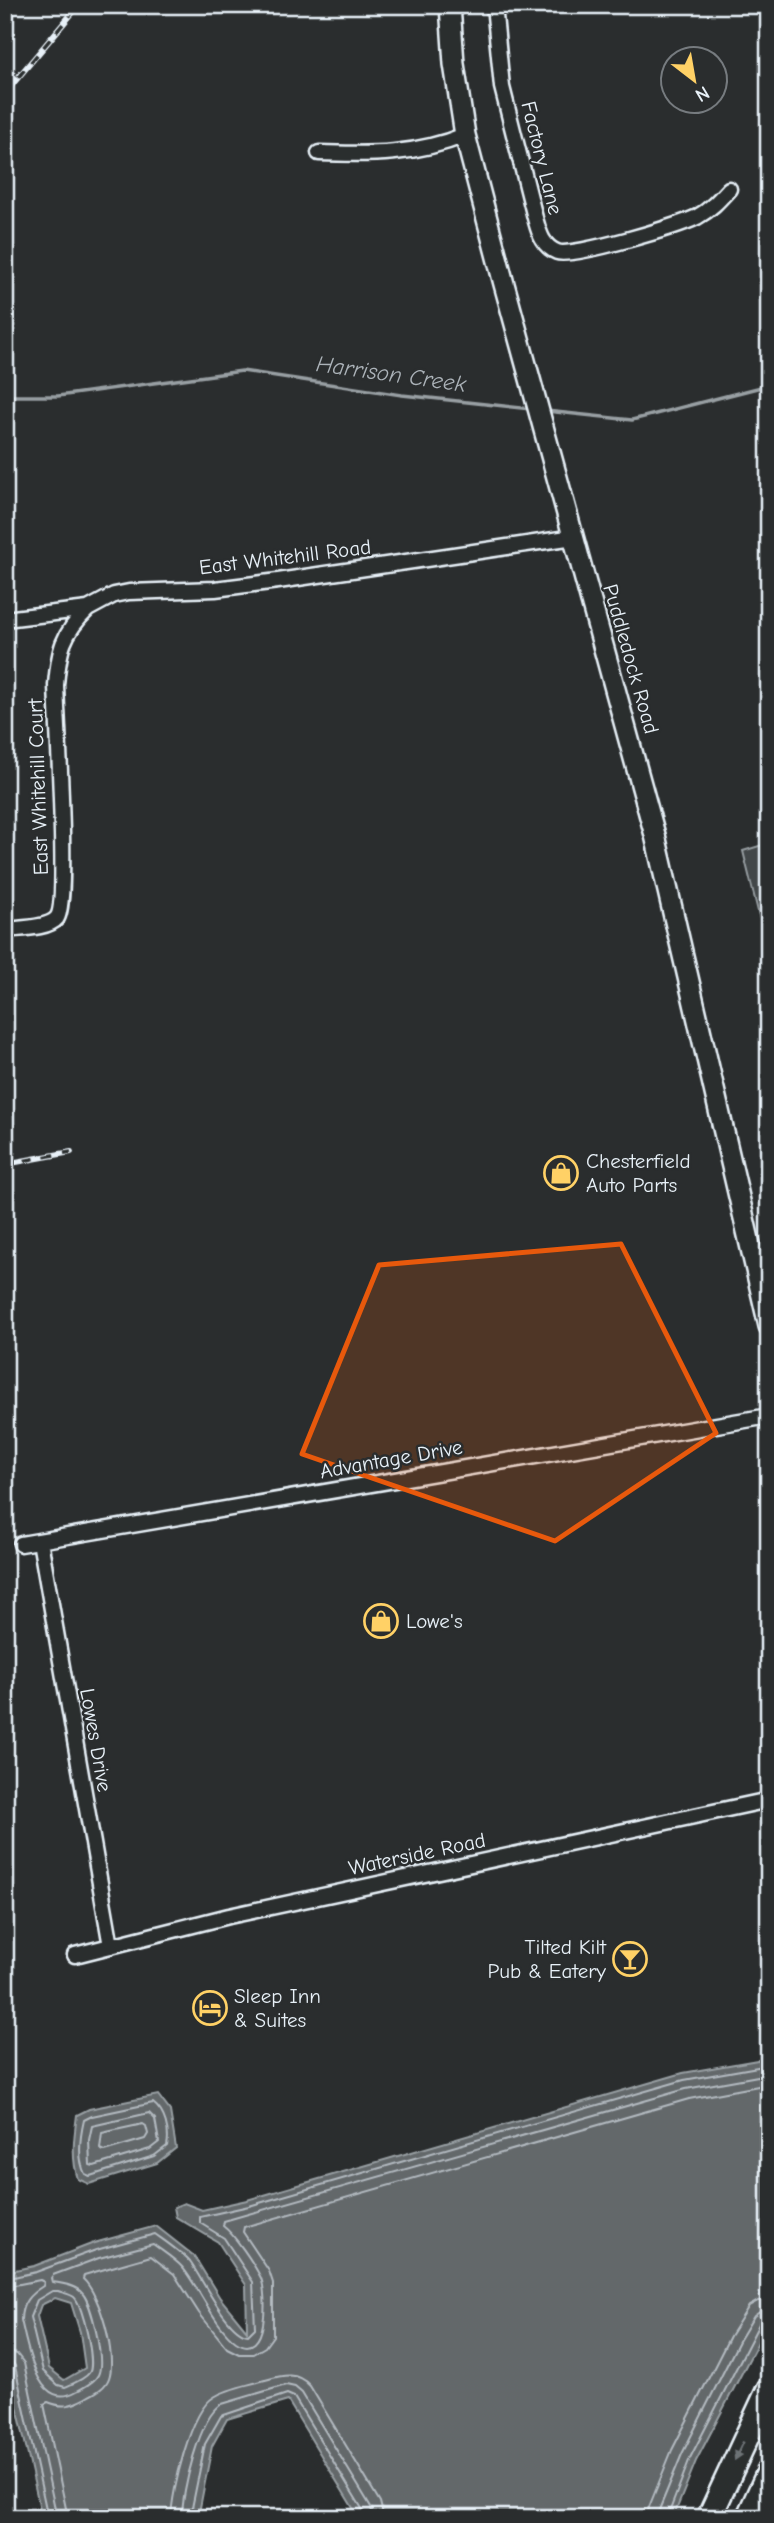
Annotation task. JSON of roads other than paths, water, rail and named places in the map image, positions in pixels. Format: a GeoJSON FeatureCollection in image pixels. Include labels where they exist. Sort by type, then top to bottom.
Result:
{"type":"FeatureCollection","features":[{"type":"Feature","properties":{"kind":"main road","name":"Puddledock Road"},"geometry":{"type":"LineString","coordinates":[[450,5],[454,64],[465,135],[655,835],[769,1326]]}},
{"type":"Feature","properties":{"kind":"main road"},"geometry":{"type":"LineString","coordinates":[[709,2518],[769,2389]]}},
{"type":"Feature","properties":{"kind":"main road"},"geometry":{"type":"LineString","coordinates":[[748,2518],[769,2472]]}},
{"type":"Feature","properties":{"kind":"street","name":"Factory Lane"},"geometry":{"type":"LineString","coordinates":[[494,5],[494,27],[508,110],[535,218],[541,238],[547,246],[562,254],[575,253],[695,218],[716,204],[729,189]]}},
{"type":"Feature","properties":{"kind":"street"},"geometry":{"type":"LineString","coordinates":[[318,153],[391,153],[429,149],[465,135]]}},
{"type":"Feature","properties":{"kind":"street","name":"East Whitehill Road"},"geometry":{"type":"LineString","coordinates":[[5,619],[88,609],[114,595],[129,592],[215,589],[573,537]]}},
{"type":"Feature","properties":{"kind":"street","name":"East Whitehill Court"},"geometry":{"type":"LineString","coordinates":[[5,930],[53,922],[61,910],[63,877],[56,685],[58,656],[66,634],[88,609]]}},
{"type":"Feature","properties":{"kind":"street","name":"Advantage Drive"},"geometry":{"type":"LineString","coordinates":[[21,1544],[769,1416]]}},
{"type":"Feature","properties":{"kind":"street","name":"Lowes Drive"},"geometry":{"type":"LineString","coordinates":[[40,1541],[111,1946]]}},
{"type":"Feature","properties":{"kind":"street","name":"Waterside Road"},"geometry":{"type":"LineString","coordinates":[[75,1955],[242,1913],[769,1800]]}},
{"type":"Feature","properties":{"kind":"water"},"geometry":{"type":"Polygon","coordinates":[[[769,2058],[769,2321],[696,2461],[673,2518],[359,2518],[288,2401],[227,2419],[212,2446],[198,2518],[42,2518],[5,2353],[5,2272],[34,2266],[94,2243],[156,2226],[194,2256],[220,2298],[247,2331],[246,2285],[218,2242],[176,2217],[174,2207],[184,2203],[202,2210],[247,2200],[683,2073],[769,2058]],[[55,2298],[41,2305],[37,2316],[49,2368],[64,2380],[85,2368],[80,2332],[71,2303],[55,2298]]]}},
{"type":"Feature","properties":{"kind":"water"},"geometry":{"type":"Polygon","coordinates":[[[158,2095],[170,2111],[176,2148],[157,2163],[89,2184],[78,2179],[74,2155],[77,2115],[89,2109],[158,2095]]]}},
{"type":"Feature","properties":{"kind":"waterway","name":"Harrison Creek"},"geometry":{"type":"LineString","coordinates":[[5,396],[58,396],[242,371],[402,395],[531,409]]}},
{"type":"Feature","properties":{"kind":"waterway","name":"Harrison Creek"},"geometry":{"type":"LineString","coordinates":[[546,411],[632,420],[769,385]]}},
{"type":"Feature","properties":{"kind":"railway"},"geometry":{"type":"LineString","coordinates":[[5,93],[79,5]]}},
{"type":"Feature","properties":{"kind":"railway"},"geometry":{"type":"LineString","coordinates":[[5,1164],[71,1152]]}},
{"type":"Feature","properties":{"kind":"place","name":"Chesterfield Auto Parts"},"geometry":{"type":"Point","coordinates":[561,1173]}},
{"type":"Feature","properties":{"kind":"place","name":"Lowe's"},"geometry":{"type":"Point","coordinates":[381,1621]}},
{"type":"Feature","properties":{"kind":"place","name":"Tilted Kilt Pub & Eatery"},"geometry":{"type":"Point","coordinates":[630,1959]}},
{"type":"Feature","properties":{"kind":"place","name":"Sleep Inn & Suites"},"geometry":{"type":"Point","coordinates":[210,2008]}}]}
